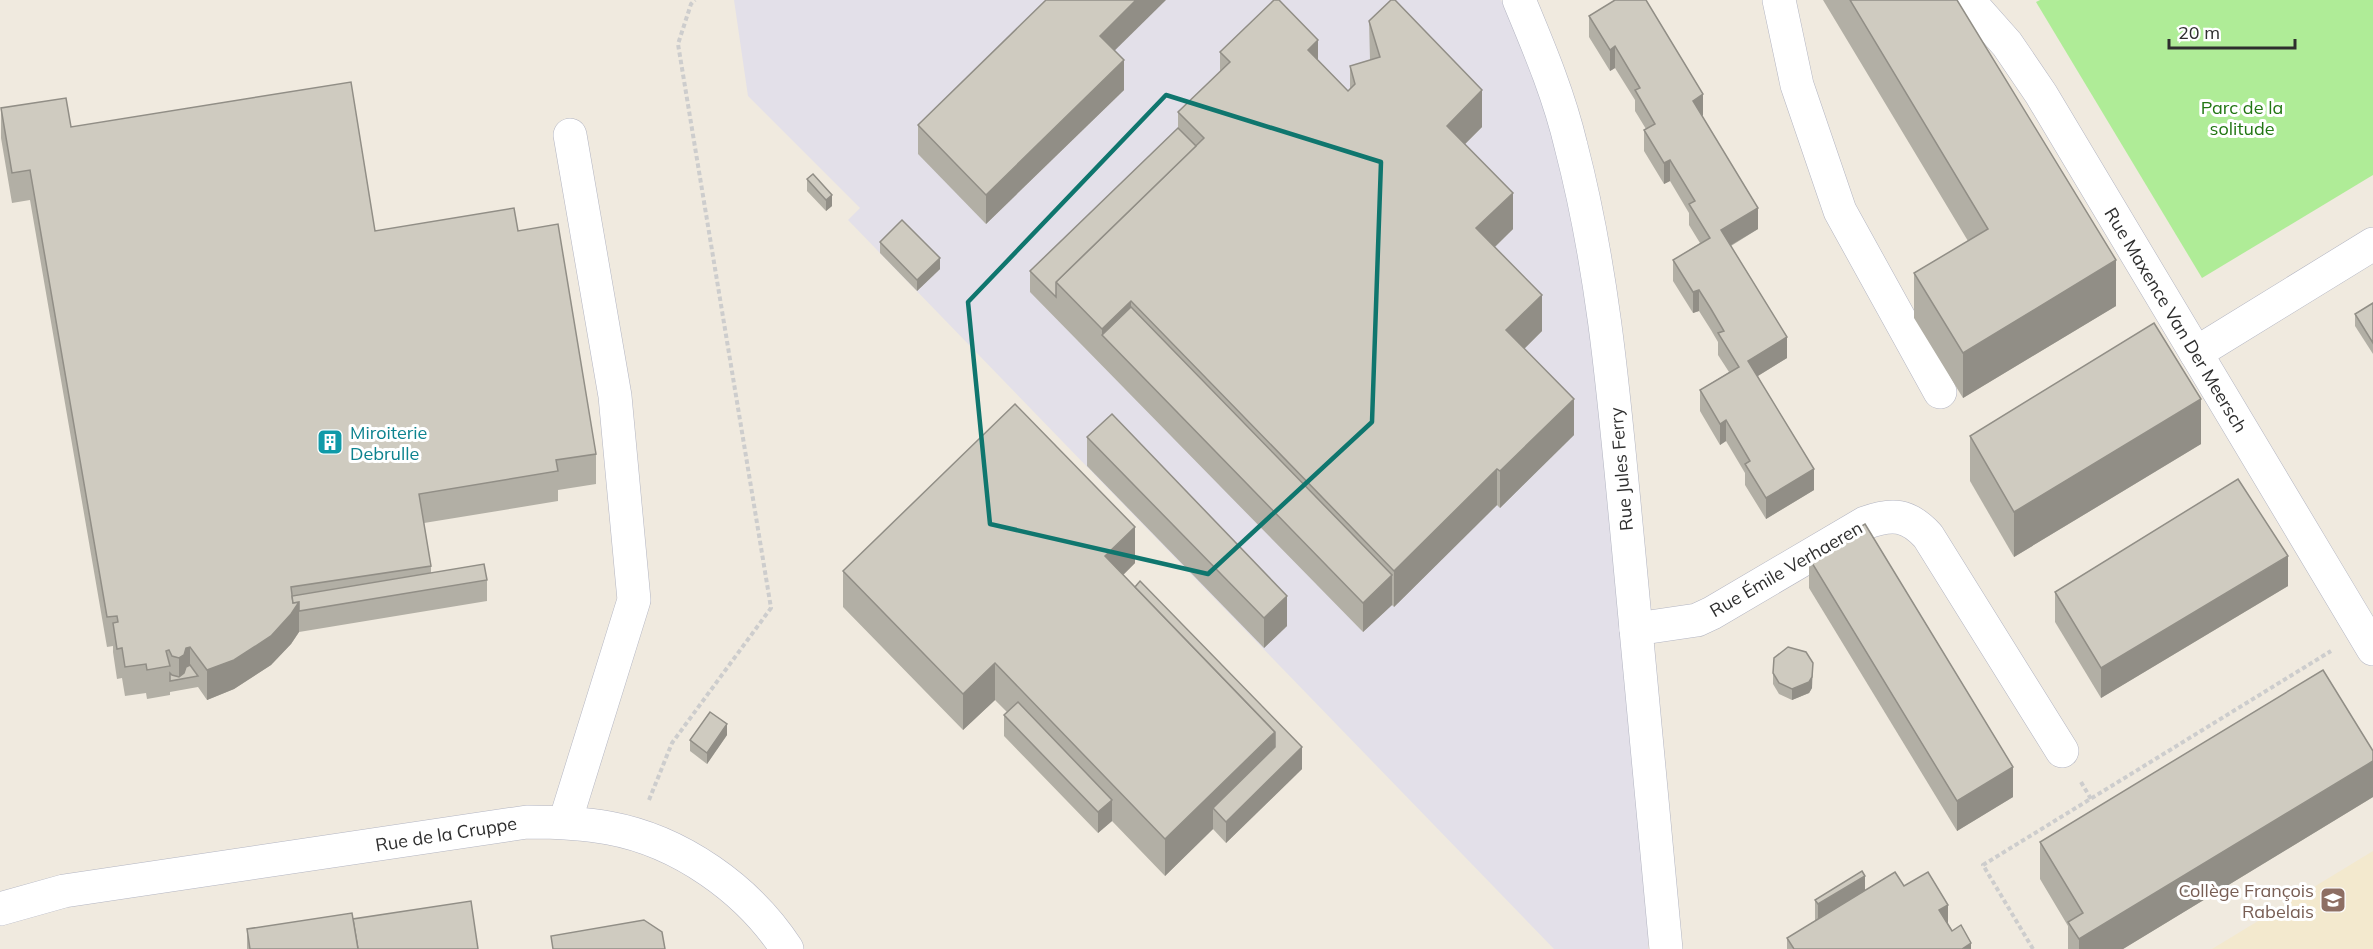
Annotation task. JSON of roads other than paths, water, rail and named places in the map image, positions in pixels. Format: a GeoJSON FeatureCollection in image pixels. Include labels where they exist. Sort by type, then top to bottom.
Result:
{"type":"FeatureCollection","features":[{"type":"Feature","properties":{"kind":"street","name":"Rue Jules Ferry"},"geometry":{"type":"LineString","coordinates":[[1519,0],[1545,62],[1571,145],[1597,268],[1613,388],[1666,949]]}},
{"type":"Feature","properties":{"kind":"street"},"geometry":{"type":"LineString","coordinates":[[1779,0],[1797,85],[1840,211],[1940,392]]}},
{"type":"Feature","properties":{"kind":"street","name":"Rue Maxence Van Der Meersch"},"geometry":{"type":"LineString","coordinates":[[1968,0],[2007,44],[2030,77],[2368,640]]}},
{"type":"Feature","properties":{"kind":"street"},"geometry":{"type":"LineString","coordinates":[[565,822],[634,600],[615,396],[570,135]]}},
{"type":"Feature","properties":{"kind":"street"},"geometry":{"type":"LineString","coordinates":[[2196,353],[2373,244]]}},
{"type":"Feature","properties":{"kind":"street","name":"Rue Émile Verhaeren"},"geometry":{"type":"LineString","coordinates":[[1636,629],[1697,620],[1865,523],[1881,518],[1906,518],[1916,523],[1928,536],[2062,751]]}},
{"type":"Feature","properties":{"kind":"street","name":"Rue de la Cruppe"},"geometry":{"type":"LineString","coordinates":[[0,909],[64,891],[527,822],[565,822],[611,828],[635,834],[687,857],[735,890],[759,912],[787,949]]}},
{"type":"Feature","properties":{"kind":"street","name":"Rue de la Cruppe"},"geometry":{"type":"LineString","coordinates":[[0,892],[64,891]]}},
{"type":"Feature","properties":{"kind":"place","name":"Miroiterie Debrulle"},"geometry":{"type":"Point","coordinates":[330,442]}},
{"type":"Feature","properties":{"kind":"place","name":"Collège François Rabelais"},"geometry":{"type":"Point","coordinates":[2333,900]}},
{"type":"Feature","properties":{"kind":"park label","name":"Parc de la solitude"},"geometry":{"type":"Point","coordinates":[2242,117]}}]}
